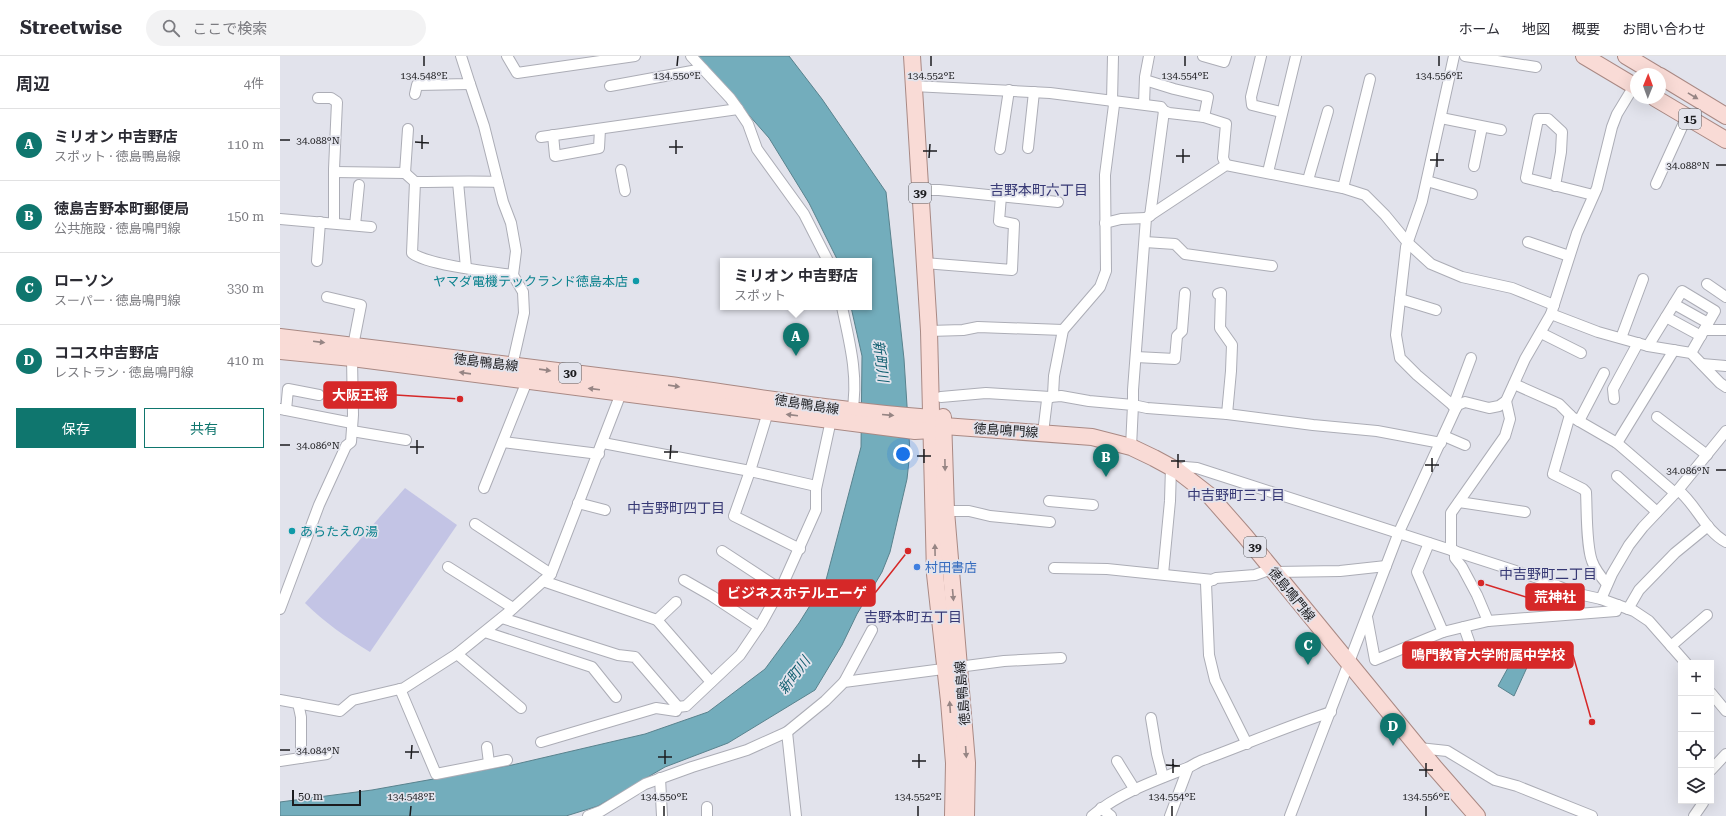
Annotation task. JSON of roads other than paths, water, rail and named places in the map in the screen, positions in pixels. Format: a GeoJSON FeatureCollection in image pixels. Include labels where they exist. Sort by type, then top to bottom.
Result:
{"type":"FeatureCollection","features":[{"type":"Feature","properties":{"kind":"main road","name":"39"},"geometry":{"type":"LineString","coordinates":[[912,56],[929,331],[928,424]]}},
{"type":"Feature","properties":{"kind":"main road"},"geometry":{"type":"LineString","coordinates":[[1584,56],[1630,84]]}},
{"type":"Feature","properties":{"kind":"main road"},"geometry":{"type":"LineString","coordinates":[[1626,56],[1646,68]]}},
{"type":"Feature","properties":{"kind":"main road","name":"15"},"geometry":{"type":"LineString","coordinates":[[1666,80],[1726,116]]}},
{"type":"Feature","properties":{"kind":"main road","name":"15"},"geometry":{"type":"LineString","coordinates":[[1666,104],[1726,140]]}},
{"type":"Feature","properties":{"kind":"main road","name":"39"},"geometry":{"type":"LineString","coordinates":[[928,424],[941,397],[937,354],[929,331]]}},
{"type":"Feature","properties":{"kind":"main road","name":"徳島鴨島線"},"geometry":{"type":"LineString","coordinates":[[280,337],[352,352],[527,381],[623,386],[791,401],[857,416],[928,424]]}},
{"type":"Feature","properties":{"kind":"main road","name":"徳島鴨島線"},"geometry":{"type":"LineString","coordinates":[[280,350],[352,352],[512,366],[768,412],[831,420],[857,416]]}},
{"type":"Feature","properties":{"kind":"main road","name":"徳島鴨島線"},"geometry":{"type":"LineString","coordinates":[[928,424],[946,511],[952,667],[954,763],[953,816]]}},
{"type":"Feature","properties":{"kind":"main road","name":"徳島鴨島線"},"geometry":{"type":"LineString","coordinates":[[928,424],[935,574],[952,667],[967,763],[966,816]]}},
{"type":"Feature","properties":{"kind":"main road","name":"徳島鳴門線"},"geometry":{"type":"LineString","coordinates":[[928,424],[1092,437],[1131,448],[1174,469],[1209,495],[1245,536],[1419,748],[1477,816]]}},
{"type":"Feature","properties":{"kind":"street"},"geometry":{"type":"LineString","coordinates":[[461,56],[484,126],[498,182],[511,223],[516,251],[513,275],[523,292],[524,313],[512,366]]}},
{"type":"Feature","properties":{"kind":"street"},"geometry":{"type":"LineString","coordinates":[[507,56],[517,73],[566,61],[635,56]]}},
{"type":"Feature","properties":{"kind":"street"},"geometry":{"type":"LineString","coordinates":[[691,56],[730,98],[738,109],[748,124],[758,149],[804,214],[826,258]]}},
{"type":"Feature","properties":{"kind":"street"},"geometry":{"type":"LineString","coordinates":[[1043,433],[1047,400],[1053,395],[1054,376],[1063,330],[1100,287],[1106,271],[1105,175],[1114,105],[1112,101],[1113,56]]}},
{"type":"Feature","properties":{"kind":"street"},"geometry":{"type":"LineString","coordinates":[[1144,104],[1145,80],[1149,56]]}},
{"type":"Feature","properties":{"kind":"street"},"geometry":{"type":"LineString","coordinates":[[1203,56],[1224,62],[1226,56]]}},
{"type":"Feature","properties":{"kind":"street"},"geometry":{"type":"LineString","coordinates":[[1261,56],[1251,96],[1252,105],[1282,112]]}},
{"type":"Feature","properties":{"kind":"street"},"geometry":{"type":"LineString","coordinates":[[1268,172],[1296,56]]}},
{"type":"Feature","properties":{"kind":"street"},"geometry":{"type":"LineString","coordinates":[[1465,56],[1536,67]]}},
{"type":"Feature","properties":{"kind":"street"},"geometry":{"type":"LineString","coordinates":[[1451,57],[1441,118],[1427,182],[1408,243],[1396,335],[1400,358],[1417,375],[1455,407]]}},
{"type":"Feature","properties":{"kind":"street"},"geometry":{"type":"LineString","coordinates":[[610,86],[703,69]]}},
{"type":"Feature","properties":{"kind":"street"},"geometry":{"type":"LineString","coordinates":[[1343,188],[1370,79]]}},
{"type":"Feature","properties":{"kind":"street"},"geometry":{"type":"LineString","coordinates":[[1145,80],[1208,97],[1204,117]]}},
{"type":"Feature","properties":{"kind":"street"},"geometry":{"type":"LineString","coordinates":[[415,94],[417,85],[470,84]]}},
{"type":"Feature","properties":{"kind":"street"},"geometry":{"type":"LineString","coordinates":[[913,86],[1034,92],[1144,104],[1161,107],[1164,111],[1204,117],[1226,124],[1223,158],[1226,165]]}},
{"type":"Feature","properties":{"kind":"street"},"geometry":{"type":"LineString","coordinates":[[1000,149],[1009,90]]}},
{"type":"Feature","properties":{"kind":"street"},"geometry":{"type":"LineString","coordinates":[[1028,148],[1034,92]]}},
{"type":"Feature","properties":{"kind":"street"},"geometry":{"type":"LineString","coordinates":[[1455,407],[1465,402],[1489,408],[1499,406],[1506,400],[1553,310],[1576,233],[1597,188],[1612,127],[1617,114],[1630,94]]}},
{"type":"Feature","properties":{"kind":"street"},"geometry":{"type":"LineString","coordinates":[[318,98],[331,98],[337,102],[334,172],[334,223]]}},
{"type":"Feature","properties":{"kind":"street"},"geometry":{"type":"LineString","coordinates":[[541,137],[738,109]]}},
{"type":"Feature","properties":{"kind":"street"},"geometry":{"type":"LineString","coordinates":[[1131,448],[1145,242],[1164,111]]}},
{"type":"Feature","properties":{"kind":"street"},"geometry":{"type":"LineString","coordinates":[[1308,180],[1328,111]]}},
{"type":"Feature","properties":{"kind":"street"},"geometry":{"type":"LineString","coordinates":[[1656,184],[1687,116]]}},
{"type":"Feature","properties":{"kind":"street"},"geometry":{"type":"LineString","coordinates":[[1441,118],[1501,130]]}},
{"type":"Feature","properties":{"kind":"street"},"geometry":{"type":"LineString","coordinates":[[1555,186],[1561,152],[1562,132],[1548,119],[1538,119],[1526,178],[1555,186],[1593,195]]}},
{"type":"Feature","properties":{"kind":"street"},"geometry":{"type":"LineString","coordinates":[[1474,166],[1482,127]]}},
{"type":"Feature","properties":{"kind":"street"},"geometry":{"type":"LineString","coordinates":[[406,173],[408,129]]}},
{"type":"Feature","properties":{"kind":"street"},"geometry":{"type":"LineString","coordinates":[[553,135],[555,156],[599,148],[600,129]]}},
{"type":"Feature","properties":{"kind":"street"},"geometry":{"type":"LineString","coordinates":[[1105,223],[1148,217],[1226,165],[1268,172],[1343,188],[1365,195],[1408,243],[1432,264],[1462,276],[1512,288],[1598,332],[1643,345],[1691,353],[1720,383],[1726,387]]}},
{"type":"Feature","properties":{"kind":"street"},"geometry":{"type":"LineString","coordinates":[[621,170],[625,191]]}},
{"type":"Feature","properties":{"kind":"street"},"geometry":{"type":"LineString","coordinates":[[334,172],[406,173],[415,182],[498,182]]}},
{"type":"Feature","properties":{"kind":"street"},"geometry":{"type":"LineString","coordinates":[[415,182],[412,252],[417,257],[466,268],[513,275]]}},
{"type":"Feature","properties":{"kind":"street"},"geometry":{"type":"LineString","coordinates":[[458,182],[466,268]]}},
{"type":"Feature","properties":{"kind":"street"},"geometry":{"type":"LineString","coordinates":[[1427,182],[1472,194]]}},
{"type":"Feature","properties":{"kind":"street"},"geometry":{"type":"LineString","coordinates":[[355,225],[359,185]]}},
{"type":"Feature","properties":{"kind":"street"},"geometry":{"type":"LineString","coordinates":[[920,190],[939,190],[1058,202]]}},
{"type":"Feature","properties":{"kind":"street"},"geometry":{"type":"LineString","coordinates":[[924,263],[1012,270],[1014,224],[999,222],[1001,196]]}},
{"type":"Feature","properties":{"kind":"street"},"geometry":{"type":"LineString","coordinates":[[280,218],[371,226]]}},
{"type":"Feature","properties":{"kind":"street"},"geometry":{"type":"LineString","coordinates":[[317,261],[320,222]]}},
{"type":"Feature","properties":{"kind":"street"},"geometry":{"type":"LineString","coordinates":[[1145,242],[1175,244],[1185,254],[1272,266]]}},
{"type":"Feature","properties":{"kind":"street"},"geometry":{"type":"LineString","coordinates":[[1528,242],[1569,256]]}},
{"type":"Feature","properties":{"kind":"street"},"geometry":{"type":"LineString","coordinates":[[1621,338],[1643,279]]}},
{"type":"Feature","properties":{"kind":"street"},"geometry":{"type":"LineString","coordinates":[[1707,284],[1726,297]]}},
{"type":"Feature","properties":{"kind":"street"},"geometry":{"type":"LineString","coordinates":[[1614,399],[1613,389],[1643,345],[1666,317],[1682,291],[1715,310],[1691,353]]}},
{"type":"Feature","properties":{"kind":"street"},"geometry":{"type":"LineString","coordinates":[[1136,357],[1175,359],[1177,336],[1182,331],[1185,293]]}},
{"type":"Feature","properties":{"kind":"street"},"geometry":{"type":"LineString","coordinates":[[1218,294],[1222,293],[1220,328],[1232,345],[1227,414]]}},
{"type":"Feature","properties":{"kind":"street"},"geometry":{"type":"LineString","coordinates":[[280,609],[319,505],[346,446],[351,442],[352,352],[361,305],[327,297]]}},
{"type":"Feature","properties":{"kind":"street"},"geometry":{"type":"LineString","coordinates":[[1400,299],[1436,310]]}},
{"type":"Feature","properties":{"kind":"street"},"geometry":{"type":"LineString","coordinates":[[1674,304],[1704,330]]}},
{"type":"Feature","properties":{"kind":"street"},"geometry":{"type":"LineString","coordinates":[[843,310],[851,347],[857,416]]}},
{"type":"Feature","properties":{"kind":"street"},"geometry":{"type":"LineString","coordinates":[[1666,317],[1704,330],[1726,330]]}},
{"type":"Feature","properties":{"kind":"street"},"geometry":{"type":"LineString","coordinates":[[929,331],[963,330],[978,327],[1063,330]]}},
{"type":"Feature","properties":{"kind":"street"},"geometry":{"type":"LineString","coordinates":[[1540,333],[1581,353]]}},
{"type":"Feature","properties":{"kind":"street"},"geometry":{"type":"LineString","coordinates":[[1617,443],[1674,350]]}},
{"type":"Feature","properties":{"kind":"street"},"geometry":{"type":"LineString","coordinates":[[1290,816],[1399,532],[1442,439],[1455,407],[1471,358]]}},
{"type":"Feature","properties":{"kind":"street"},"geometry":{"type":"LineString","coordinates":[[1702,364],[1726,366]]}},
{"type":"Feature","properties":{"kind":"street"},"geometry":{"type":"LineString","coordinates":[[1579,421],[1604,373]]}},
{"type":"Feature","properties":{"kind":"street"},"geometry":{"type":"LineString","coordinates":[[484,488],[527,381]]}},
{"type":"Feature","properties":{"kind":"street"},"geometry":{"type":"LineString","coordinates":[[1514,384],[1559,404],[1570,415],[1617,443],[1676,492],[1684,495],[1708,526],[1726,542]]}},
{"type":"Feature","properties":{"kind":"street"},"geometry":{"type":"LineString","coordinates":[[280,700],[340,711],[353,700],[404,688],[457,654],[502,618],[551,574],[578,503],[599,454],[623,386]]}},
{"type":"Feature","properties":{"kind":"street"},"geometry":{"type":"LineString","coordinates":[[319,395],[288,389],[283,409],[406,440]]}},
{"type":"Feature","properties":{"kind":"street"},"geometry":{"type":"LineString","coordinates":[[941,397],[986,393],[1050,397],[1061,396],[1146,408],[1227,414],[1313,425],[1377,431],[1442,439],[1465,445]]}},
{"type":"Feature","properties":{"kind":"street"},"geometry":{"type":"LineString","coordinates":[[1488,620],[1477,595],[1462,567],[1455,558],[1453,551],[1451,513],[1505,436],[1510,419],[1506,400]]}},
{"type":"Feature","properties":{"kind":"street"},"geometry":{"type":"LineString","coordinates":[[768,412],[750,471],[734,516],[800,549]]}},
{"type":"Feature","properties":{"kind":"street"},"geometry":{"type":"LineString","coordinates":[[1570,415],[1553,474],[1586,492],[1591,560],[1596,571],[1607,584]]}},
{"type":"Feature","properties":{"kind":"street"},"geometry":{"type":"LineString","coordinates":[[1657,417],[1707,455]]}},
{"type":"Feature","properties":{"kind":"street"},"geometry":{"type":"LineString","coordinates":[[541,742],[656,708],[676,710],[678,707],[686,706],[740,655],[780,589],[800,549],[816,510],[816,486],[831,420]]}},
{"type":"Feature","properties":{"kind":"street"},"geometry":{"type":"LineString","coordinates":[[1601,599],[1607,584],[1629,545],[1643,527],[1676,492],[1726,431]]}},
{"type":"Feature","properties":{"kind":"street"},"geometry":{"type":"LineString","coordinates":[[503,442],[599,454]]}},
{"type":"Feature","properties":{"kind":"street"},"geometry":{"type":"LineString","coordinates":[[603,443],[750,471],[816,486]]}},
{"type":"Feature","properties":{"kind":"street"},"geometry":{"type":"LineString","coordinates":[[1163,574],[1174,469],[1185,467],[1197,468],[1544,580],[1574,593],[1601,599],[1623,607],[1649,621],[1683,660]]}},
{"type":"Feature","properties":{"kind":"street"},"geometry":{"type":"LineString","coordinates":[[1617,476],[1657,512]]}},
{"type":"Feature","properties":{"kind":"street"},"geometry":{"type":"LineString","coordinates":[[1049,501],[1094,505]]}},
{"type":"Feature","properties":{"kind":"street"},"geometry":{"type":"LineString","coordinates":[[1459,502],[1525,512]]}},
{"type":"Feature","properties":{"kind":"street"},"geometry":{"type":"LineString","coordinates":[[578,503],[605,510]]}},
{"type":"Feature","properties":{"kind":"street"},"geometry":{"type":"LineString","coordinates":[[946,511],[969,511],[990,516],[1050,522]]}},
{"type":"Feature","properties":{"kind":"street"},"geometry":{"type":"LineString","coordinates":[[475,524],[551,574]]}},
{"type":"Feature","properties":{"kind":"street"},"geometry":{"type":"LineString","coordinates":[[1367,617],[1375,660],[1443,632],[1488,620],[1616,611],[1623,607],[1675,553],[1708,526]]}},
{"type":"Feature","properties":{"kind":"street"},"geometry":{"type":"LineString","coordinates":[[1429,543],[1417,572],[1443,632]]}},
{"type":"Feature","properties":{"kind":"street"},"geometry":{"type":"LineString","coordinates":[[722,551],[780,589]]}},
{"type":"Feature","properties":{"kind":"street"},"geometry":{"type":"LineString","coordinates":[[1247,744],[1215,680],[1209,655],[1206,583],[1216,578],[1255,575],[1274,570],[1340,571],[1386,566]]}},
{"type":"Feature","properties":{"kind":"street"},"geometry":{"type":"LineString","coordinates":[[448,567],[513,608]]}},
{"type":"Feature","properties":{"kind":"street"},"geometry":{"type":"LineString","coordinates":[[1054,568],[1107,569],[1213,580]]}},
{"type":"Feature","properties":{"kind":"street"},"geometry":{"type":"LineString","coordinates":[[684,580],[712,596],[758,627]]}},
{"type":"Feature","properties":{"kind":"street"},"geometry":{"type":"LineString","coordinates":[[543,581],[657,620],[711,682]]}},
{"type":"Feature","properties":{"kind":"street"},"geometry":{"type":"LineString","coordinates":[[657,620],[676,602]]}},
{"type":"Feature","properties":{"kind":"street"},"geometry":{"type":"LineString","coordinates":[[1671,646],[1707,615]]}},
{"type":"Feature","properties":{"kind":"street"},"geometry":{"type":"LineString","coordinates":[[502,618],[618,655],[634,657],[678,707]]}},
{"type":"Feature","properties":{"kind":"street"},"geometry":{"type":"LineString","coordinates":[[1464,627],[1470,644]]}},
{"type":"Feature","properties":{"kind":"street"},"geometry":{"type":"LineString","coordinates":[[588,816],[601,811],[645,784],[692,767],[747,750],[787,732],[825,701],[844,682],[872,630]]}},
{"type":"Feature","properties":{"kind":"street"},"geometry":{"type":"LineString","coordinates":[[485,632],[592,667],[616,697]]}},
{"type":"Feature","properties":{"kind":"street"},"geometry":{"type":"LineString","coordinates":[[457,654],[521,708]]}},
{"type":"Feature","properties":{"kind":"street"},"geometry":{"type":"LineString","coordinates":[[844,682],[1004,661],[1062,658]]}},
{"type":"Feature","properties":{"kind":"street"},"geometry":{"type":"LineString","coordinates":[[400,689],[436,774],[507,760]]}},
{"type":"Feature","properties":{"kind":"street"},"geometry":{"type":"LineString","coordinates":[[1714,696],[1726,711]]}},
{"type":"Feature","properties":{"kind":"street"},"geometry":{"type":"LineString","coordinates":[[298,703],[301,717],[301,758]]}},
{"type":"Feature","properties":{"kind":"street"},"geometry":{"type":"LineString","coordinates":[[1092,816],[1101,808],[1163,776],[1188,768],[1201,761],[1247,744],[1282,728],[1331,712]]}},
{"type":"Feature","properties":{"kind":"street"},"geometry":{"type":"LineString","coordinates":[[1150,718],[1163,776]]}},
{"type":"Feature","properties":{"kind":"street"},"geometry":{"type":"LineString","coordinates":[[787,732],[796,816]]}},
{"type":"Feature","properties":{"kind":"street"},"geometry":{"type":"LineString","coordinates":[[487,747],[488,763]]}},
{"type":"Feature","properties":{"kind":"street"},"geometry":{"type":"LineString","coordinates":[[1419,748],[1448,751],[1495,780],[1517,786],[1592,816]]}},
{"type":"Feature","properties":{"kind":"street"},"geometry":{"type":"LineString","coordinates":[[280,760],[327,754]]}},
{"type":"Feature","properties":{"kind":"street"},"geometry":{"type":"LineString","coordinates":[[1713,768],[1726,754]]}},
{"type":"Feature","properties":{"kind":"street"},"geometry":{"type":"LineString","coordinates":[[1117,761],[1135,790]]}},
{"type":"Feature","properties":{"kind":"street"},"geometry":{"type":"LineString","coordinates":[[1170,816],[1188,768]]}},
{"type":"Feature","properties":{"kind":"street"},"geometry":{"type":"LineString","coordinates":[[660,778],[662,816]]}},
{"type":"Feature","properties":{"kind":"street"},"geometry":{"type":"LineString","coordinates":[[1694,816],[1702,804]]}},
{"type":"Feature","properties":{"kind":"street"},"geometry":{"type":"LineString","coordinates":[[1564,816],[1568,806]]}},
{"type":"Feature","properties":{"kind":"street"},"geometry":{"type":"LineString","coordinates":[[1101,808],[1111,816]]}},
{"type":"Feature","properties":{"kind":"water","name":"新町川"},"geometry":{"type":"Polygon","coordinates":[[[697,56],[789,56],[822,99],[886,192],[904,359],[910,452],[907,479],[890,552],[882,572],[857,614],[842,645],[815,690],[728,743],[665,767],[598,806],[566,816],[280,816],[280,802],[372,790],[512,765],[645,734],[708,712],[765,669],[799,623],[826,580],[861,447],[862,356],[852,310],[872,310],[872,258],[836,258],[809,203],[769,138],[697,56]]]}},
{"type":"Feature","properties":{"kind":"water"},"geometry":{"type":"Polygon","coordinates":[[[1515,655],[1529,663],[1514,696],[1498,686],[1515,655]]]}},
{"type":"Feature","properties":{"kind":"place","name":"ヤマダ電機テックランド徳島本店"},"geometry":{"type":"Point","coordinates":[636,281]}},
{"type":"Feature","properties":{"kind":"place","name":"ミリオン 中吉野店"},"geometry":{"type":"Point","coordinates":[796,356]}},
{"type":"Feature","properties":{"kind":"place","name":"大阪王将"},"geometry":{"type":"Point","coordinates":[460,399]}},
{"type":"Feature","properties":{"kind":"place","name":"徳島吉野本町郵便局"},"geometry":{"type":"Point","coordinates":[1106,477]}},
{"type":"Feature","properties":{"kind":"place","name":"あらたえの湯"},"geometry":{"type":"Point","coordinates":[292,531]}},
{"type":"Feature","properties":{"kind":"place","name":"ビジネスホテルエーゲ"},"geometry":{"type":"Point","coordinates":[908,551]}},
{"type":"Feature","properties":{"kind":"place","name":"村田書店"},"geometry":{"type":"Point","coordinates":[917,567]}},
{"type":"Feature","properties":{"kind":"place","name":"荒神社"},"geometry":{"type":"Point","coordinates":[1481,583]}},
{"type":"Feature","properties":{"kind":"place","name":"ローソン"},"geometry":{"type":"Point","coordinates":[1308,665]}},
{"type":"Feature","properties":{"kind":"place","name":"鳴門教育大学附属中学校"},"geometry":{"type":"Point","coordinates":[1592,722]}},
{"type":"Feature","properties":{"kind":"place","name":"ココス中吉野店"},"geometry":{"type":"Point","coordinates":[1393,746]}},
{"type":"Feature","properties":{"kind":"district","name":"吉野本町六丁目"},"geometry":{"type":"Point","coordinates":[1039,190]}},
{"type":"Feature","properties":{"kind":"district","name":"中吉野町三丁目"},"geometry":{"type":"Point","coordinates":[1236,495]}},
{"type":"Feature","properties":{"kind":"district","name":"中吉野町四丁目"},"geometry":{"type":"Point","coordinates":[676,508]}},
{"type":"Feature","properties":{"kind":"district","name":"中吉野町二丁目"},"geometry":{"type":"Point","coordinates":[1548,574]}},
{"type":"Feature","properties":{"kind":"district","name":"吉野本町五丁目"},"geometry":{"type":"Point","coordinates":[913,617]}}]}
